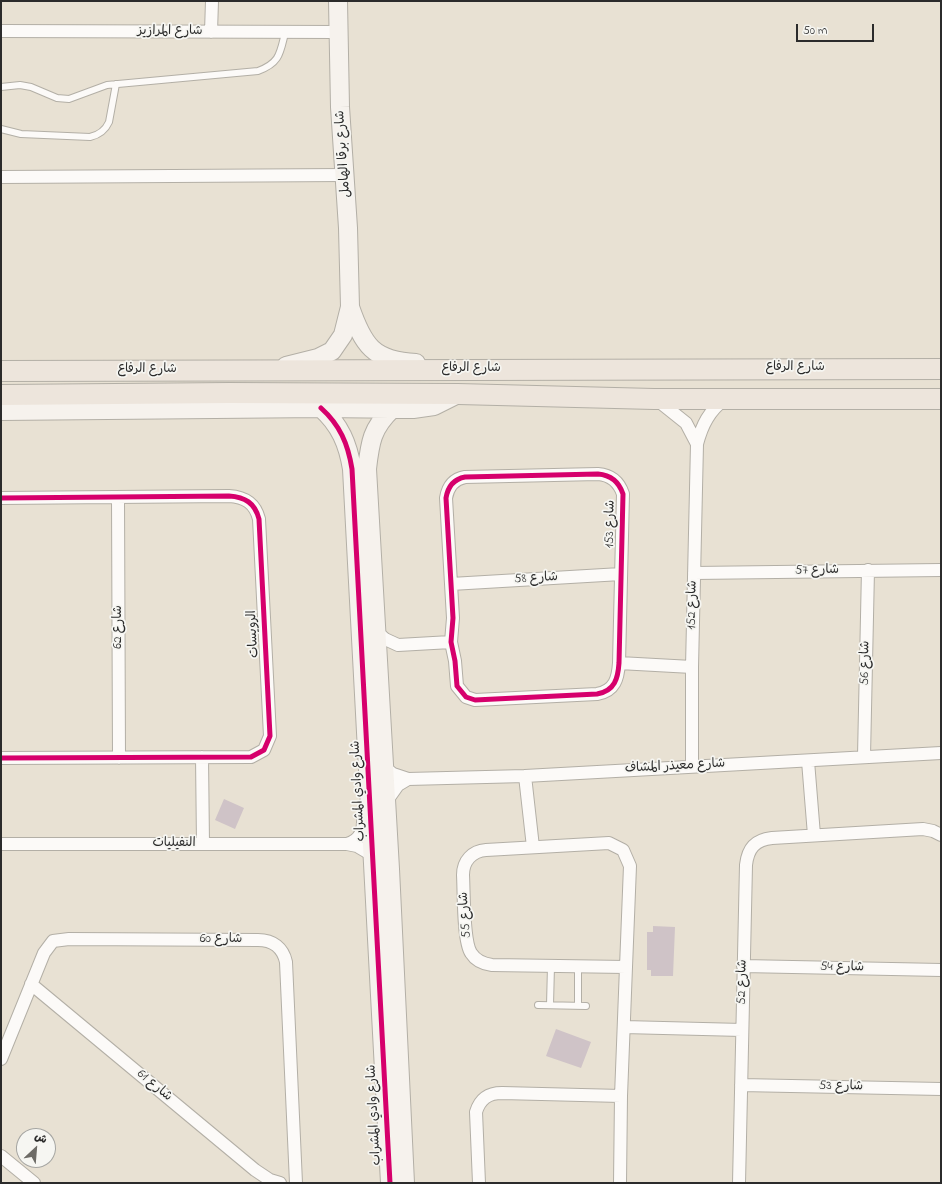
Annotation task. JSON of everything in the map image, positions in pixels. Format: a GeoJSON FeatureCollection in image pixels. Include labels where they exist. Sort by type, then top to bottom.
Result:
{"type":"FeatureCollection","features":[{"type":"Feature","properties":{"kind":"main road"},"geometry":{"type":"LineString","coordinates":[[858,368],[881,362],[927,359],[941,353]]}},
{"type":"Feature","properties":{"kind":"main road","name":"شارع الرفاع"},"geometry":{"type":"LineString","coordinates":[[1,370],[941,369]]}},
{"type":"Feature","properties":{"kind":"main road"},"geometry":{"type":"LineString","coordinates":[[546,397],[593,387],[625,384],[941,386]]}},
{"type":"Feature","properties":{"kind":"main road","name":"شارع الرفاع"},"geometry":{"type":"LineString","coordinates":[[1,395],[221,393],[458,394],[654,399],[941,399]]}},
{"type":"Feature","properties":{"kind":"street"},"geometry":{"type":"LineString","coordinates":[[212,1],[212,32]]}},
{"type":"Feature","properties":{"kind":"street","name":"شارع برقا الهامل"},"geometry":{"type":"LineString","coordinates":[[267,370],[318,358],[332,351],[343,335],[350,307],[338,32],[338,1]]}},
{"type":"Feature","properties":{"kind":"street","name":"شارع المرازيز"},"geometry":{"type":"LineString","coordinates":[[1,31],[338,32]]}},
{"type":"Feature","properties":{"kind":"street"},"geometry":{"type":"LineString","coordinates":[[1,177],[345,175]]}},
{"type":"Feature","properties":{"kind":"street","name":"شارع برقا الهامل"},"geometry":{"type":"LineString","coordinates":[[350,307],[363,340],[370,349],[382,357],[396,361],[437,364],[465,370]]}},
{"type":"Feature","properties":{"kind":"street","name":"شارع الرفاع"},"geometry":{"type":"LineString","coordinates":[[1,411],[424,408],[434,406],[458,394]]}},
{"type":"Feature","properties":{"kind":"street","name":"شارع 152"},"geometry":{"type":"LineString","coordinates":[[692,766],[692,667],[697,444],[701,430],[708,416],[726,398]]}},
{"type":"Feature","properties":{"kind":"street","name":"شارع 152"},"geometry":{"type":"LineString","coordinates":[[654,399],[686,423],[697,444]]}},
{"type":"Feature","properties":{"kind":"street","name":"شارع وادي المشراب"},"geometry":{"type":"LineString","coordinates":[[321,408],[340,429],[346,444],[360,469],[377,632],[378,666],[374,856],[390,1183]]}},
{"type":"Feature","properties":{"kind":"street","name":"شارع وادي المشراب"},"geometry":{"type":"LineString","coordinates":[[392,409],[374,431],[360,469],[376,766],[386,802],[405,1183]]}},
{"type":"Feature","properties":{"kind":"street","name":"شارع 153"},"geometry":{"type":"LineString","coordinates":[[598,474],[609,476],[618,484],[623,494],[621,574],[619,662],[615,683],[610,690],[602,693],[476,700],[466,697],[457,686],[455,661],[451,642],[453,618],[446,498],[452,484],[465,477],[598,474]]}},
{"type":"Feature","properties":{"kind":"street","name":"شارع 62"},"geometry":{"type":"LineString","coordinates":[[118,497],[119,758]]}},
{"type":"Feature","properties":{"kind":"street","name":"الرويسات"},"geometry":{"type":"LineString","coordinates":[[1,498],[235,497],[251,504],[257,513],[269,741],[264,750],[251,757],[1,758]]}},
{"type":"Feature","properties":{"kind":"street","name":"شارع 56"},"geometry":{"type":"LineString","coordinates":[[864,756],[868,570]]}},
{"type":"Feature","properties":{"kind":"street","name":"شارع 57"},"geometry":{"type":"LineString","coordinates":[[694,573],[941,570]]}},
{"type":"Feature","properties":{"kind":"street","name":"شارع 58"},"geometry":{"type":"LineString","coordinates":[[451,584],[621,574]]}},
{"type":"Feature","properties":{"kind":"street"},"geometry":{"type":"LineString","coordinates":[[377,632],[385,639],[398,645],[451,642]]}},
{"type":"Feature","properties":{"kind":"street"},"geometry":{"type":"LineString","coordinates":[[378,666],[398,645]]}},
{"type":"Feature","properties":{"kind":"street"},"geometry":{"type":"LineString","coordinates":[[619,662],[692,667]]}},
{"type":"Feature","properties":{"kind":"street","name":"شارع معيذر المشاف"},"geometry":{"type":"LineString","coordinates":[[376,766],[408,779],[525,776],[808,761],[864,756],[941,753]]}},
{"type":"Feature","properties":{"kind":"street"},"geometry":{"type":"LineString","coordinates":[[202,757],[203,844]]}},
{"type":"Feature","properties":{"kind":"street"},"geometry":{"type":"LineString","coordinates":[[808,761],[814,835]]}},
{"type":"Feature","properties":{"kind":"street"},"geometry":{"type":"LineString","coordinates":[[347,844],[358,838],[362,831],[364,822],[361,784],[376,766]]}},
{"type":"Feature","properties":{"kind":"street"},"geometry":{"type":"LineString","coordinates":[[525,776],[533,847]]}},
{"type":"Feature","properties":{"kind":"street"},"geometry":{"type":"LineString","coordinates":[[386,802],[395,789],[408,779]]}},
{"type":"Feature","properties":{"kind":"street","name":"شارع 52"},"geometry":{"type":"LineString","coordinates":[[739,1183],[746,865],[750,850],[757,842],[767,839],[814,835],[923,829],[933,831],[941,835]]}},
{"type":"Feature","properties":{"kind":"street","name":"شارع 55"},"geometry":{"type":"LineString","coordinates":[[620,1183],[621,1096],[630,866],[623,850],[609,843],[481,850],[467,860],[463,875],[467,942],[474,957],[487,964],[626,968]]}},
{"type":"Feature","properties":{"kind":"street","name":"النفيليات"},"geometry":{"type":"LineString","coordinates":[[1,844],[347,844],[358,846],[374,856]]}},
{"type":"Feature","properties":{"kind":"street","name":"شارع 60"},"geometry":{"type":"LineString","coordinates":[[1,1059],[46,948],[53,941],[263,940],[276,945],[283,953],[286,962],[296,1183]]}},
{"type":"Feature","properties":{"kind":"street","name":"شارع 54"},"geometry":{"type":"LineString","coordinates":[[744,966],[941,970]]}},
{"type":"Feature","properties":{"kind":"street","name":"شارع 61"},"geometry":{"type":"LineString","coordinates":[[32,984],[255,1170],[270,1180],[280,1183]]}},
{"type":"Feature","properties":{"kind":"street"},"geometry":{"type":"LineString","coordinates":[[624,1027],[742,1030]]}},
{"type":"Feature","properties":{"kind":"street","name":"شارع 53"},"geometry":{"type":"LineString","coordinates":[[741,1085],[941,1089]]}},
{"type":"Feature","properties":{"kind":"street"},"geometry":{"type":"LineString","coordinates":[[479,1183],[476,1112],[480,1103],[487,1096],[502,1093],[621,1096]]}},
{"type":"Feature","properties":{"kind":"street"},"geometry":{"type":"LineString","coordinates":[[1,1156],[34,1183]]}},
{"type":"Feature","properties":{"kind":"lane"},"geometry":{"type":"LineString","coordinates":[[1,87],[10,85],[26,86],[63,99],[75,97],[99,87],[116,84],[258,71],[269,66],[278,59],[285,33]]}},
{"type":"Feature","properties":{"kind":"lane"},"geometry":{"type":"LineString","coordinates":[[1,130],[30,134],[96,136],[106,128],[109,122],[116,84]]}},
{"type":"Feature","properties":{"kind":"lane"},"geometry":{"type":"LineString","coordinates":[[550,1005],[551,966]]}},
{"type":"Feature","properties":{"kind":"lane"},"geometry":{"type":"LineString","coordinates":[[578,966],[578,1006]]}},
{"type":"Feature","properties":{"kind":"lane"},"geometry":{"type":"LineString","coordinates":[[538,1005],[586,1006]]}},
{"type":"Feature","properties":{"kind":"building"},"geometry":{"type":"Polygon","coordinates":[[[224,799],[244,808],[235,829],[215,820],[224,799]]]}},
{"type":"Feature","properties":{"kind":"building"},"geometry":{"type":"Polygon","coordinates":[[[653,926],[675,927],[673,976],[651,976],[651,970],[647,970],[647,932],[653,932],[653,926]]]}},
{"type":"Feature","properties":{"kind":"building"},"geometry":{"type":"Polygon","coordinates":[[[556,1029],[591,1042],[581,1068],[546,1056],[556,1029]]]}},
{"type":"Feature","properties":{"kind":"cycle path"},"geometry":{"type":"LineString","coordinates":[[321,408],[328,414],[338,428],[348,451],[352,469],[390,1183]]}},
{"type":"Feature","properties":{"kind":"cycle path"},"geometry":{"type":"LineString","coordinates":[[598,474],[607,476],[614,480],[623,494],[619,663],[618,674],[612,687],[597,694],[475,700],[466,697],[457,686],[455,661],[451,642],[453,618],[446,498],[448,490],[455,481],[465,477],[598,474]]}},
{"type":"Feature","properties":{"kind":"cycle path"},"geometry":{"type":"LineString","coordinates":[[1,498],[229,496],[244,499],[252,505],[259,519],[270,736],[264,750],[251,757],[1,758]]}}]}
